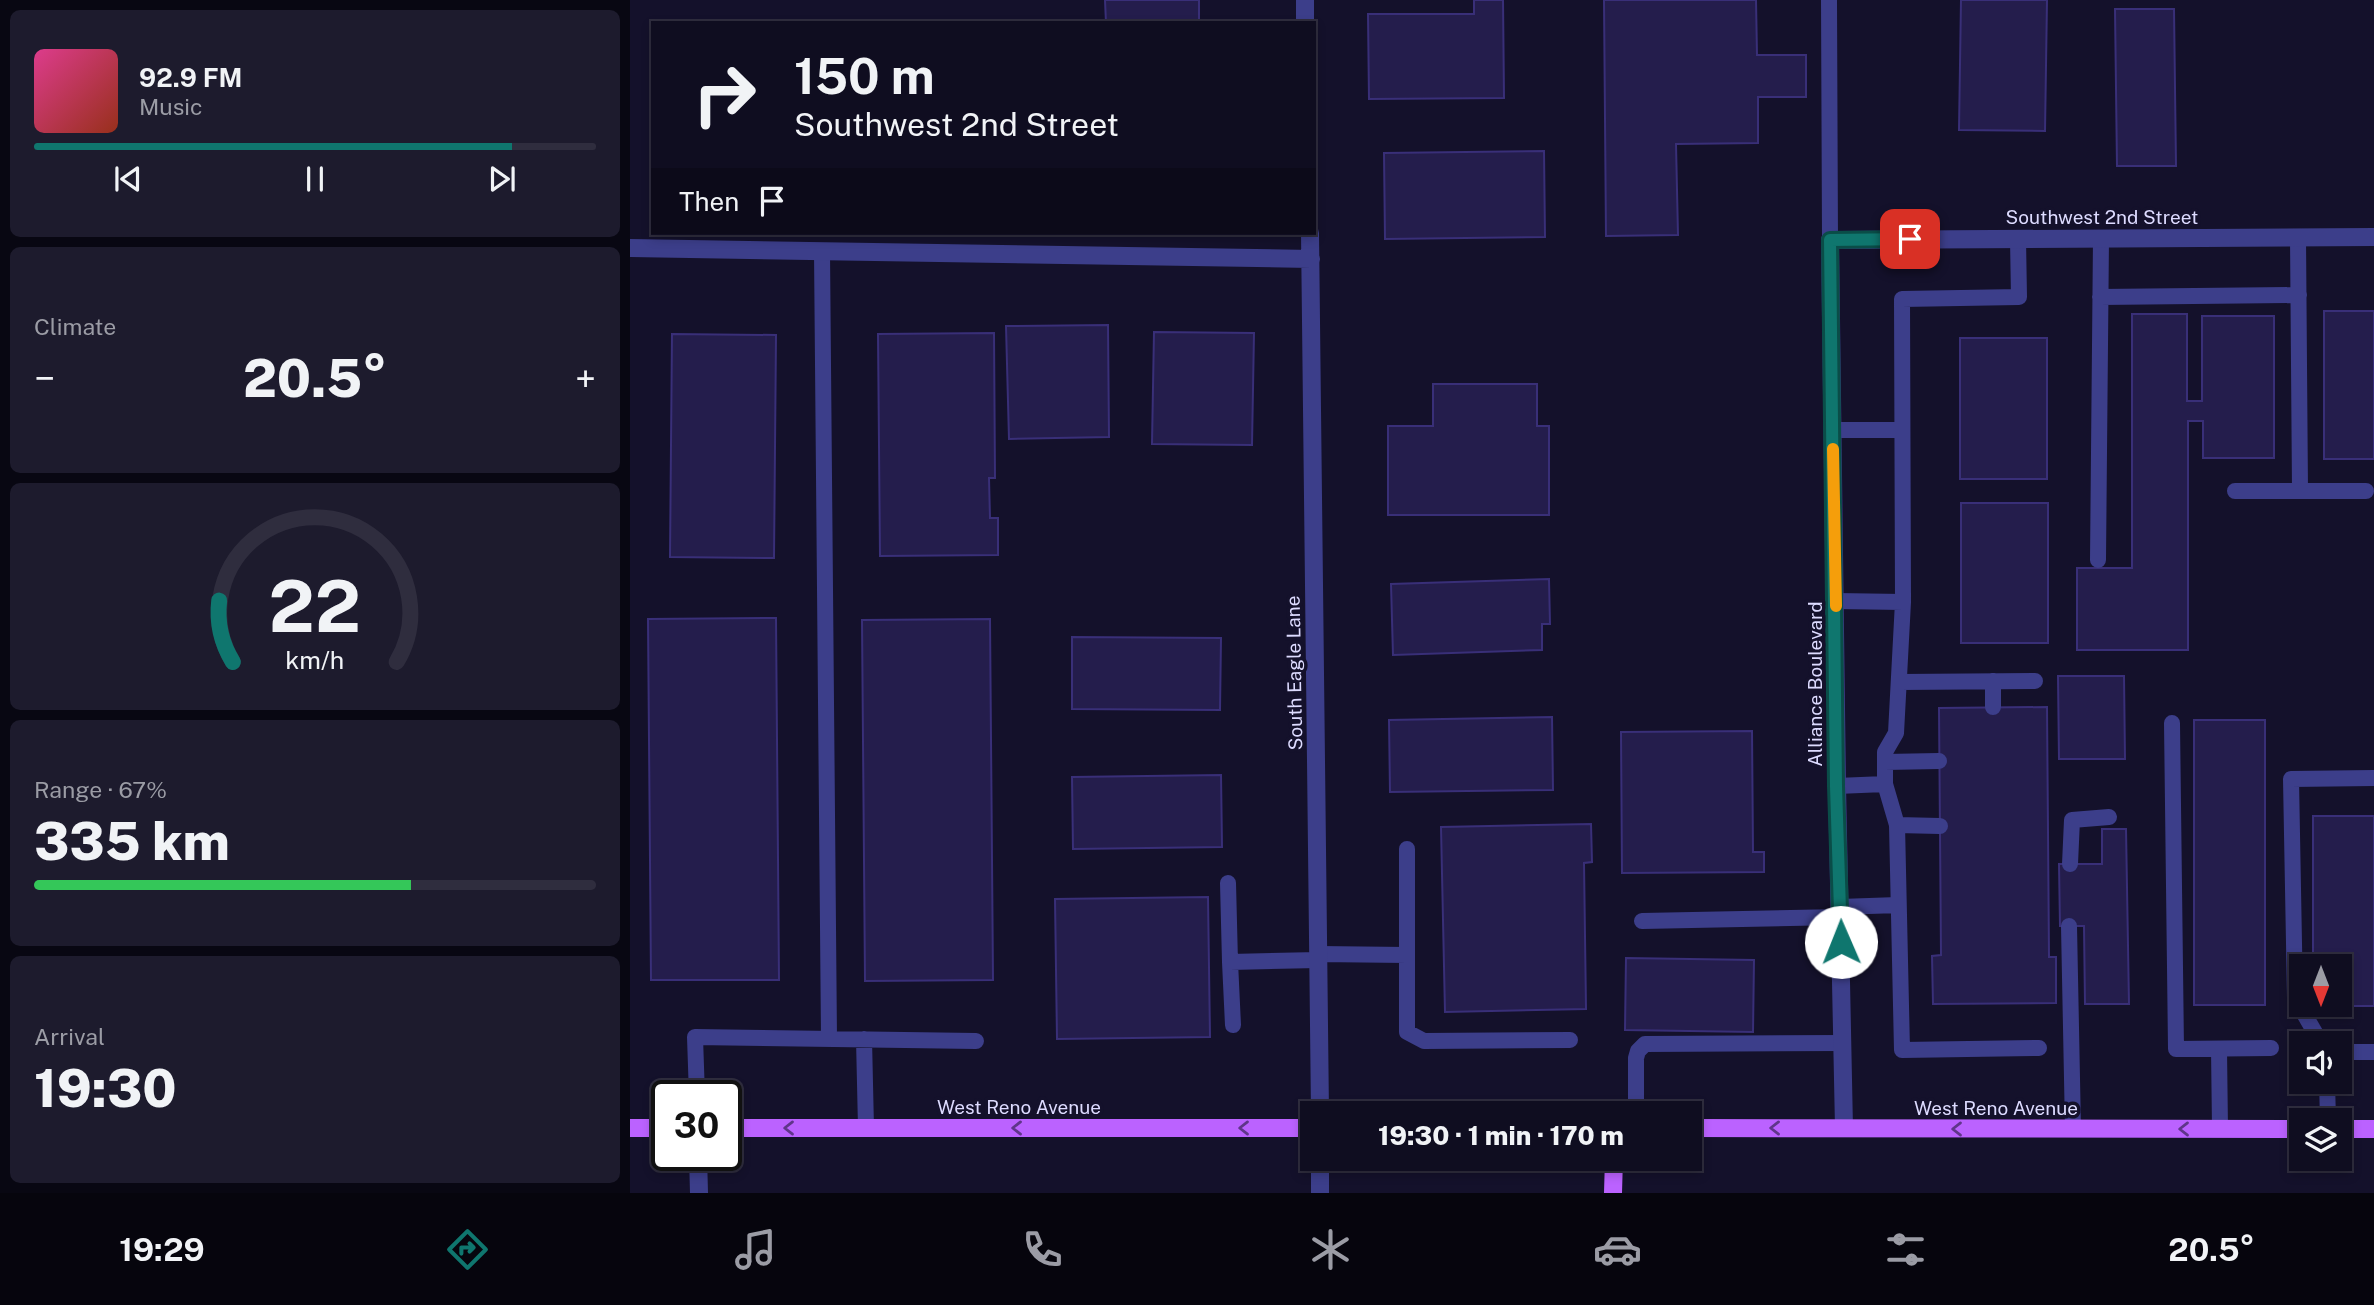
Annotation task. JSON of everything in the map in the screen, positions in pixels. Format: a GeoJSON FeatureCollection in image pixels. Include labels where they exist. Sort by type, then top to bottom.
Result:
{"type":"FeatureCollection","features":[{"type":"Feature","properties":{"kind":"main road"},"geometry":{"type":"LineString","coordinates":[[630,1128],[651,1128]]}},
{"type":"Feature","properties":{"kind":"main road","name":"West Reno Avenue"},"geometry":{"type":"LineString","coordinates":[[742,1128],[1300,1128]]}},
{"type":"Feature","properties":{"kind":"main road","name":"West Reno Avenue"},"geometry":{"type":"LineString","coordinates":[[1702,1128],[2289,1129]]}},
{"type":"Feature","properties":{"kind":"main road"},"geometry":{"type":"LineString","coordinates":[[2352,1129],[2374,1129]]}},
{"type":"Feature","properties":{"kind":"main road"},"geometry":{"type":"LineString","coordinates":[[1613,1193],[1614,1171]]}},
{"type":"Feature","properties":{"kind":"street"},"geometry":{"type":"LineString","coordinates":[[1305,0],[1305,21]]}},
{"type":"Feature","properties":{"kind":"street","name":"South Eagle Lane"},"geometry":{"type":"LineString","coordinates":[[1310,235],[1320,1101]]}},
{"type":"Feature","properties":{"kind":"street","name":"Southwest 2nd Street"},"geometry":{"type":"LineString","coordinates":[[1830,240],[2374,237]]}},
{"type":"Feature","properties":{"kind":"street","name":"Alliance Boulevard"},"geometry":{"type":"LineString","coordinates":[[1830,240],[1843,1128]]}},
{"type":"Feature","properties":{"kind":"street"},"geometry":{"type":"LineString","coordinates":[[630,248],[1311,259]]}},
{"type":"Feature","properties":{"kind":"street"},"geometry":{"type":"LineString","coordinates":[[698,1171],[699,1193]]}},
{"type":"Feature","properties":{"kind":"street"},"geometry":{"type":"LineString","coordinates":[[1320,1171],[1320,1193]]}},
{"type":"Feature","properties":{"kind":"lane"},"geometry":{"type":"LineString","coordinates":[[1829,0],[1830,240]]}},
{"type":"Feature","properties":{"kind":"lane"},"geometry":{"type":"LineString","coordinates":[[2298,237],[2300,491]]}},
{"type":"Feature","properties":{"kind":"lane"},"geometry":{"type":"LineString","coordinates":[[2098,560],[2101,238]]}},
{"type":"Feature","properties":{"kind":"lane"},"geometry":{"type":"LineString","coordinates":[[2018,239],[2019,296],[1902,299],[1903,602],[1896,733],[1885,752],[1885,784],[1898,825],[1902,1050],[2039,1048]]}},
{"type":"Feature","properties":{"kind":"lane"},"geometry":{"type":"LineString","coordinates":[[822,251],[829,1039]]}},
{"type":"Feature","properties":{"kind":"lane"},"geometry":{"type":"LineString","coordinates":[[2100,297],[2299,295]]}},
{"type":"Feature","properties":{"kind":"lane"},"geometry":{"type":"LineString","coordinates":[[1833,430],[1902,430]]}},
{"type":"Feature","properties":{"kind":"lane"},"geometry":{"type":"LineString","coordinates":[[2235,491],[2366,491]]}},
{"type":"Feature","properties":{"kind":"lane"},"geometry":{"type":"LineString","coordinates":[[1836,601],[1903,602]]}},
{"type":"Feature","properties":{"kind":"lane"},"geometry":{"type":"LineString","coordinates":[[1993,681],[1993,707]]}},
{"type":"Feature","properties":{"kind":"lane"},"geometry":{"type":"LineString","coordinates":[[1899,682],[2035,681]]}},
{"type":"Feature","properties":{"kind":"lane"},"geometry":{"type":"LineString","coordinates":[[2172,723],[2176,1049],[2271,1048]]}},
{"type":"Feature","properties":{"kind":"lane"},"geometry":{"type":"LineString","coordinates":[[1885,762],[1940,761]]}},
{"type":"Feature","properties":{"kind":"lane"},"geometry":{"type":"LineString","coordinates":[[2314,1031],[2295,998],[2291,779],[2374,778]]}},
{"type":"Feature","properties":{"kind":"lane"},"geometry":{"type":"LineString","coordinates":[[1836,786],[1885,784]]}},
{"type":"Feature","properties":{"kind":"lane"},"geometry":{"type":"LineString","coordinates":[[2070,864],[2072,820],[2109,817]]}},
{"type":"Feature","properties":{"kind":"lane"},"geometry":{"type":"LineString","coordinates":[[1898,825],[1940,826]]}},
{"type":"Feature","properties":{"kind":"lane"},"geometry":{"type":"LineString","coordinates":[[1407,849],[1407,1032],[1424,1041],[1570,1040]]}},
{"type":"Feature","properties":{"kind":"lane"},"geometry":{"type":"LineString","coordinates":[[1228,883],[1233,1025]]}},
{"type":"Feature","properties":{"kind":"lane"},"geometry":{"type":"LineString","coordinates":[[1642,921],[1840,912],[1898,905]]}},
{"type":"Feature","properties":{"kind":"lane"},"geometry":{"type":"LineString","coordinates":[[2069,926],[2073,1129]]}},
{"type":"Feature","properties":{"kind":"lane"},"geometry":{"type":"LineString","coordinates":[[1230,962],[1407,955]]}},
{"type":"Feature","properties":{"kind":"lane"},"geometry":{"type":"LineString","coordinates":[[696,1080],[695,1037],[976,1041]]}},
{"type":"Feature","properties":{"kind":"lane"},"geometry":{"type":"LineString","coordinates":[[864,1039],[866,1128]]}},
{"type":"Feature","properties":{"kind":"lane"},"geometry":{"type":"LineString","coordinates":[[1636,1101],[1636,1058],[1644,1044],[1842,1043]]}},
{"type":"Feature","properties":{"kind":"lane"},"geometry":{"type":"LineString","coordinates":[[2219,1049],[2220,1129]]}},
{"type":"Feature","properties":{"kind":"lane"},"geometry":{"type":"LineString","coordinates":[[2352,1052],[2374,1052]]}},
{"type":"Feature","properties":{"kind":"building"},"geometry":{"type":"Polygon","coordinates":[[[1105,0],[1199,0],[1199,21],[1106,21],[1105,0]]]}},
{"type":"Feature","properties":{"kind":"building"},"geometry":{"type":"Polygon","coordinates":[[[1474,0],[1503,0],[1504,98],[1369,99],[1368,14],[1474,14],[1474,0]]]}},
{"type":"Feature","properties":{"kind":"building"},"geometry":{"type":"Polygon","coordinates":[[[1604,0],[1756,0],[1757,55],[1806,55],[1806,97],[1758,97],[1758,143],[1676,144],[1678,235],[1606,236],[1604,0]]]}},
{"type":"Feature","properties":{"kind":"building"},"geometry":{"type":"Polygon","coordinates":[[[1961,0],[2047,0],[2045,131],[1959,130],[1961,0]]]}},
{"type":"Feature","properties":{"kind":"building"},"geometry":{"type":"Polygon","coordinates":[[[2115,9],[2174,9],[2176,166],[2117,166],[2115,9]]]}},
{"type":"Feature","properties":{"kind":"building"},"geometry":{"type":"Polygon","coordinates":[[[1544,151],[1545,237],[1385,239],[1384,153],[1544,151]]]}},
{"type":"Feature","properties":{"kind":"building"},"geometry":{"type":"Polygon","coordinates":[[[2324,311],[2374,311],[2374,459],[2324,459],[2324,311]]]}},
{"type":"Feature","properties":{"kind":"building"},"geometry":{"type":"Polygon","coordinates":[[[2132,314],[2187,314],[2187,401],[2202,401],[2202,316],[2274,316],[2274,458],[2203,458],[2203,421],[2188,421],[2188,650],[2077,650],[2077,568],[2132,568],[2132,314]]]}},
{"type":"Feature","properties":{"kind":"building"},"geometry":{"type":"Polygon","coordinates":[[[1108,325],[1109,437],[1009,439],[1006,326],[1108,325]]]}},
{"type":"Feature","properties":{"kind":"building"},"geometry":{"type":"Polygon","coordinates":[[[1154,332],[1254,333],[1252,445],[1152,444],[1154,332]]]}},
{"type":"Feature","properties":{"kind":"building"},"geometry":{"type":"Polygon","coordinates":[[[994,333],[995,478],[989,478],[990,518],[998,518],[998,555],[880,556],[878,334],[994,333]]]}},
{"type":"Feature","properties":{"kind":"building"},"geometry":{"type":"Polygon","coordinates":[[[672,334],[776,335],[774,558],[670,557],[672,334]]]}},
{"type":"Feature","properties":{"kind":"building"},"geometry":{"type":"Polygon","coordinates":[[[1960,338],[2047,338],[2047,479],[1960,479],[1960,338]]]}},
{"type":"Feature","properties":{"kind":"building"},"geometry":{"type":"Polygon","coordinates":[[[1433,384],[1537,384],[1537,426],[1549,426],[1549,515],[1388,515],[1388,426],[1433,426],[1433,384]]]}},
{"type":"Feature","properties":{"kind":"building"},"geometry":{"type":"Polygon","coordinates":[[[1961,503],[2048,503],[2048,643],[1961,643],[1961,503]]]}},
{"type":"Feature","properties":{"kind":"building"},"geometry":{"type":"Polygon","coordinates":[[[1549,579],[1550,624],[1542,624],[1542,650],[1393,655],[1391,584],[1549,579]]]}},
{"type":"Feature","properties":{"kind":"building"},"geometry":{"type":"Polygon","coordinates":[[[776,618],[779,980],[651,980],[648,619],[776,618]]]}},
{"type":"Feature","properties":{"kind":"building"},"geometry":{"type":"Polygon","coordinates":[[[990,619],[993,980],[865,981],[862,620],[990,619]]]}},
{"type":"Feature","properties":{"kind":"building"},"geometry":{"type":"Polygon","coordinates":[[[1072,637],[1221,638],[1220,710],[1072,709],[1072,637]]]}},
{"type":"Feature","properties":{"kind":"building"},"geometry":{"type":"Polygon","coordinates":[[[2058,676],[2124,676],[2125,759],[2059,759],[2058,676]]]}},
{"type":"Feature","properties":{"kind":"building"},"geometry":{"type":"Polygon","coordinates":[[[2047,707],[2049,957],[2056,957],[2056,1003],[1933,1004],[1932,956],[1941,955],[1939,708],[2047,707]]]}},
{"type":"Feature","properties":{"kind":"building"},"geometry":{"type":"Polygon","coordinates":[[[1552,717],[1553,790],[1390,792],[1389,720],[1552,717]]]}},
{"type":"Feature","properties":{"kind":"building"},"geometry":{"type":"Polygon","coordinates":[[[2194,720],[2265,720],[2265,1005],[2194,1005],[2194,720]]]}},
{"type":"Feature","properties":{"kind":"building"},"geometry":{"type":"Polygon","coordinates":[[[1752,731],[1753,852],[1764,852],[1764,872],[1622,873],[1621,732],[1752,731]]]}},
{"type":"Feature","properties":{"kind":"building"},"geometry":{"type":"Polygon","coordinates":[[[1221,775],[1222,847],[1073,849],[1072,777],[1221,775]]]}},
{"type":"Feature","properties":{"kind":"building"},"geometry":{"type":"Polygon","coordinates":[[[2313,816],[2374,816],[2374,1006],[2352,1006],[2352,954],[2313,954],[2313,816]]]}},
{"type":"Feature","properties":{"kind":"building"},"geometry":{"type":"Polygon","coordinates":[[[1591,824],[1592,862],[1584,863],[1586,1009],[1445,1012],[1441,827],[1591,824]]]}},
{"type":"Feature","properties":{"kind":"building"},"geometry":{"type":"Polygon","coordinates":[[[2102,829],[2126,829],[2129,1004],[2085,1004],[2084,926],[2060,926],[2059,864],[2102,864],[2102,829]]]}},
{"type":"Feature","properties":{"kind":"building"},"geometry":{"type":"Polygon","coordinates":[[[1208,897],[1210,1037],[1057,1039],[1055,899],[1208,897]]]}},
{"type":"Feature","properties":{"kind":"building"},"geometry":{"type":"Polygon","coordinates":[[[1626,958],[1754,960],[1753,1032],[1625,1030],[1626,958]]]}},
{"type":"Feature","properties":{"kind":"slow traffic"},"geometry":{"type":"LineString","coordinates":[[1833,449],[1836,606]]}},
{"type":"Feature","properties":{"kind":"route"},"geometry":{"type":"LineString","coordinates":[[1841,942],[1836,786],[1830,240],[1910,239]]}}]}
